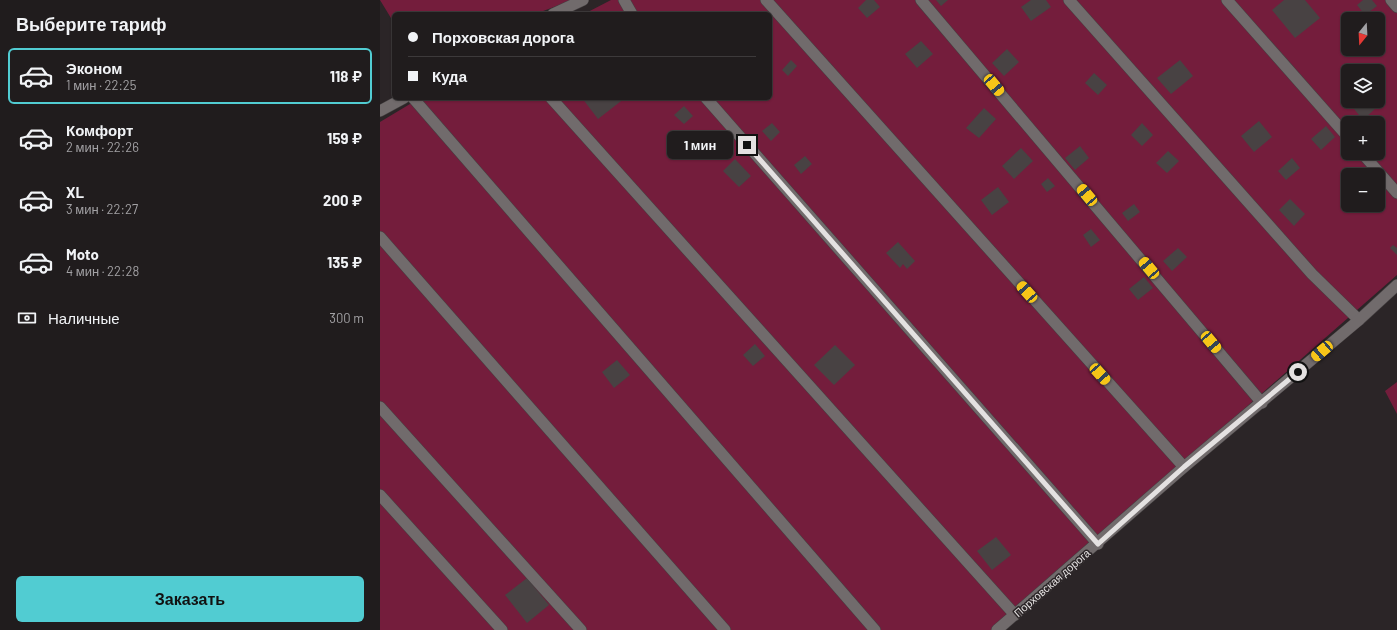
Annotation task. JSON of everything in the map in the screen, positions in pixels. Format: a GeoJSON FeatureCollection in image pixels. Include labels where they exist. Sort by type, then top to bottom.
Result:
{"type":"FeatureCollection","features":[{"type":"Feature","properties":{"kind":"street"},"geometry":{"type":"LineString","coordinates":[[557,12],[583,0]]}},
{"type":"Feature","properties":{"kind":"street"},"geometry":{"type":"LineString","coordinates":[[624,0],[631,12]]}},
{"type":"Feature","properties":{"kind":"street"},"geometry":{"type":"LineString","coordinates":[[766,0],[1184,467]]}},
{"type":"Feature","properties":{"kind":"street"},"geometry":{"type":"LineString","coordinates":[[921,0],[1262,403]]}},
{"type":"Feature","properties":{"kind":"street"},"geometry":{"type":"LineString","coordinates":[[1069,0],[1312,274],[1359,320]]}},
{"type":"Feature","properties":{"kind":"street"},"geometry":{"type":"LineString","coordinates":[[1227,0],[1341,129]]}},
{"type":"Feature","properties":{"kind":"street"},"geometry":{"type":"LineString","coordinates":[[1391,0],[1397,7]]}},
{"type":"Feature","properties":{"kind":"street"},"geometry":{"type":"LineString","coordinates":[[380,111],[400,100]]}},
{"type":"Feature","properties":{"kind":"street"},"geometry":{"type":"LineString","coordinates":[[415,100],[875,630]]}},
{"type":"Feature","properties":{"kind":"street"},"geometry":{"type":"LineString","coordinates":[[553,100],[1014,615]]}},
{"type":"Feature","properties":{"kind":"street"},"geometry":{"type":"LineString","coordinates":[[708,100],[1098,544]]}},
{"type":"Feature","properties":{"kind":"street"},"geometry":{"type":"LineString","coordinates":[[1368,160],[1397,192]]}},
{"type":"Feature","properties":{"kind":"street"},"geometry":{"type":"LineString","coordinates":[[380,237],[725,630]]}},
{"type":"Feature","properties":{"kind":"street","name":"Порховская дорога"},"geometry":{"type":"LineString","coordinates":[[997,630],[1098,544],[1184,467],[1359,320],[1397,285]]}},
{"type":"Feature","properties":{"kind":"street"},"geometry":{"type":"LineString","coordinates":[[380,407],[581,630]]}},
{"type":"Feature","properties":{"kind":"street"},"geometry":{"type":"LineString","coordinates":[[380,495],[502,630]]}},
{"type":"Feature","properties":{"kind":"shaded area"},"geometry":{"type":"Polygon","coordinates":[[[380,0],[573,0],[540,12],[392,12],[392,20],[380,0]]]}},
{"type":"Feature","properties":{"kind":"shaded area"},"geometry":{"type":"Polygon","coordinates":[[[611,0],[1397,0],[1397,275],[992,630],[380,630],[380,122],[417,100],[772,100],[772,12],[588,12],[611,0]]]}},
{"type":"Feature","properties":{"kind":"shaded area"},"geometry":{"type":"Polygon","coordinates":[[[1397,382],[1397,414],[1385,391],[1397,382]]]}},
{"type":"Feature","properties":{"kind":"building"},"geometry":{"type":"Polygon","coordinates":[[[866,0],[874,0],[880,7],[867,18],[858,8],[866,0]]]}},
{"type":"Feature","properties":{"kind":"building"},"geometry":{"type":"Polygon","coordinates":[[[936,0],[948,0],[941,6],[936,0]]]}},
{"type":"Feature","properties":{"kind":"building"},"geometry":{"type":"Polygon","coordinates":[[[1031,0],[1046,0],[1051,7],[1031,21],[1021,7],[1031,0]]]}},
{"type":"Feature","properties":{"kind":"building"},"geometry":{"type":"Polygon","coordinates":[[[1284,0],[1305,0],[1320,18],[1295,38],[1272,10],[1284,0]]]}},
{"type":"Feature","properties":{"kind":"building"},"geometry":{"type":"Polygon","coordinates":[[[1363,0],[1372,0],[1377,6],[1369,12],[1363,12],[1357,5],[1363,0]]]}},
{"type":"Feature","properties":{"kind":"building"},"geometry":{"type":"Polygon","coordinates":[[[921,41],[933,54],[917,68],[905,54],[921,41]]]}},
{"type":"Feature","properties":{"kind":"building"},"geometry":{"type":"Polygon","coordinates":[[[1007,49],[1019,62],[1004,76],[992,63],[1007,49]]]}},
{"type":"Feature","properties":{"kind":"building"},"geometry":{"type":"Polygon","coordinates":[[[791,60],[797,66],[788,76],[782,70],[791,60]]]}},
{"type":"Feature","properties":{"kind":"building"},"geometry":{"type":"Polygon","coordinates":[[[1180,60],[1193,76],[1171,94],[1157,78],[1180,60]]]}},
{"type":"Feature","properties":{"kind":"building"},"geometry":{"type":"Polygon","coordinates":[[[1094,73],[1107,85],[1098,95],[1085,83],[1094,73]]]}},
{"type":"Feature","properties":{"kind":"building"},"geometry":{"type":"Polygon","coordinates":[[[584,100],[622,100],[598,119],[584,100]]]}},
{"type":"Feature","properties":{"kind":"building"},"geometry":{"type":"Polygon","coordinates":[[[684,106],[693,116],[684,124],[674,115],[684,106]]]}},
{"type":"Feature","properties":{"kind":"building"},"geometry":{"type":"Polygon","coordinates":[[[984,108],[996,119],[979,138],[966,128],[984,108]]]}},
{"type":"Feature","properties":{"kind":"building"},"geometry":{"type":"Polygon","coordinates":[[[1353,108],[1376,108],[1367,116],[1360,116],[1353,108]]]}},
{"type":"Feature","properties":{"kind":"building"},"geometry":{"type":"Polygon","coordinates":[[[1259,121],[1272,137],[1254,152],[1241,136],[1259,121]]]}},
{"type":"Feature","properties":{"kind":"building"},"geometry":{"type":"Polygon","coordinates":[[[772,123],[780,132],[771,141],[762,131],[772,123]]]}},
{"type":"Feature","properties":{"kind":"building"},"geometry":{"type":"Polygon","coordinates":[[[1142,123],[1153,135],[1142,146],[1131,135],[1142,123]]]}},
{"type":"Feature","properties":{"kind":"building"},"geometry":{"type":"Polygon","coordinates":[[[1326,126],[1335,137],[1321,150],[1311,139],[1326,126]]]}},
{"type":"Feature","properties":{"kind":"building"},"geometry":{"type":"Polygon","coordinates":[[[1080,146],[1089,158],[1075,170],[1065,158],[1080,146]]]}},
{"type":"Feature","properties":{"kind":"building"},"geometry":{"type":"Polygon","coordinates":[[[1021,148],[1033,161],[1014,179],[1002,166],[1021,148]]]}},
{"type":"Feature","properties":{"kind":"building"},"geometry":{"type":"Polygon","coordinates":[[[1168,151],[1179,161],[1167,173],[1156,163],[1168,151]]]}},
{"type":"Feature","properties":{"kind":"building"},"geometry":{"type":"Polygon","coordinates":[[[805,156],[812,164],[801,174],[794,165],[805,156]]]}},
{"type":"Feature","properties":{"kind":"building"},"geometry":{"type":"Polygon","coordinates":[[[1292,158],[1300,168],[1286,180],[1278,171],[1292,158]]]}},
{"type":"Feature","properties":{"kind":"building"},"geometry":{"type":"Polygon","coordinates":[[[735,159],[751,176],[739,187],[723,171],[735,159]]]}},
{"type":"Feature","properties":{"kind":"building"},"geometry":{"type":"Polygon","coordinates":[[[1048,178],[1055,186],[1047,192],[1041,184],[1048,178]]]}},
{"type":"Feature","properties":{"kind":"building"},"geometry":{"type":"Polygon","coordinates":[[[998,187],[1009,202],[992,215],[981,200],[998,187]]]}},
{"type":"Feature","properties":{"kind":"building"},"geometry":{"type":"Polygon","coordinates":[[[1290,199],[1305,214],[1294,226],[1279,210],[1290,199]]]}},
{"type":"Feature","properties":{"kind":"building"},"geometry":{"type":"Polygon","coordinates":[[[1134,204],[1140,212],[1128,221],[1122,213],[1134,204]]]}},
{"type":"Feature","properties":{"kind":"building"},"geometry":{"type":"Polygon","coordinates":[[[1091,229],[1100,240],[1091,247],[1083,235],[1091,229]]]}},
{"type":"Feature","properties":{"kind":"building"},"geometry":{"type":"Polygon","coordinates":[[[898,242],[915,261],[907,269],[903,264],[900,268],[886,253],[898,242]]]}},
{"type":"Feature","properties":{"kind":"building"},"geometry":{"type":"Polygon","coordinates":[[[1393,245],[1397,248],[1397,255],[1390,248],[1393,245]]]}},
{"type":"Feature","properties":{"kind":"building"},"geometry":{"type":"Polygon","coordinates":[[[1178,248],[1187,257],[1172,271],[1163,261],[1178,248]]]}},
{"type":"Feature","properties":{"kind":"building"},"geometry":{"type":"Polygon","coordinates":[[[1144,277],[1153,288],[1138,300],[1129,289],[1144,277]]]}},
{"type":"Feature","properties":{"kind":"building"},"geometry":{"type":"Polygon","coordinates":[[[755,344],[765,356],[753,366],[743,355],[755,344]]]}},
{"type":"Feature","properties":{"kind":"building"},"geometry":{"type":"Polygon","coordinates":[[[835,345],[855,365],[834,385],[814,365],[835,345]]]}},
{"type":"Feature","properties":{"kind":"building"},"geometry":{"type":"Polygon","coordinates":[[[617,360],[630,375],[614,388],[602,372],[617,360]]]}},
{"type":"Feature","properties":{"kind":"building"},"geometry":{"type":"Polygon","coordinates":[[[996,537],[1011,555],[992,570],[977,551],[996,537]]]}},
{"type":"Feature","properties":{"kind":"building"},"geometry":{"type":"Polygon","coordinates":[[[527,578],[549,605],[527,623],[505,595],[527,578]]]}},
{"type":"Feature","properties":{"kind":"route"},"geometry":{"type":"LineString","coordinates":[[747,145],[1098,544],[1184,467],[1298,372]]}}]}
